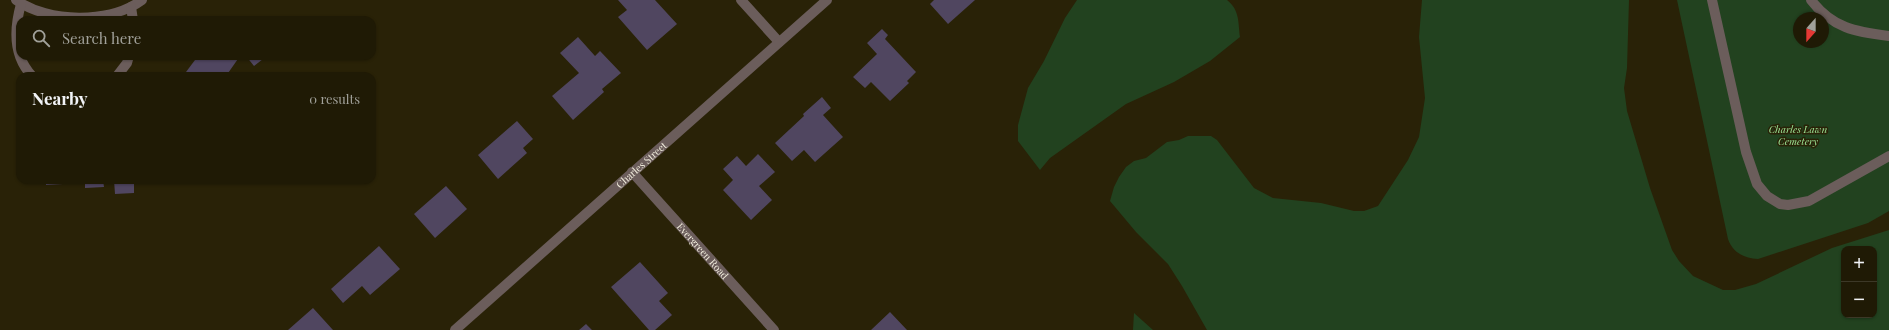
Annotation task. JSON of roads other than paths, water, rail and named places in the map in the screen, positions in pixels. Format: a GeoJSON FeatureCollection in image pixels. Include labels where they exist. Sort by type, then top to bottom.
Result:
{"type":"FeatureCollection","features":[{"type":"Feature","properties":{"kind":"street"},"geometry":{"type":"LineString","coordinates":[[105,16],[116,14],[142,0]]}},
{"type":"Feature","properties":{"kind":"street"},"geometry":{"type":"LineString","coordinates":[[741,0],[779,42]]}},
{"type":"Feature","properties":{"kind":"street","name":"Charles Street"},"geometry":{"type":"LineString","coordinates":[[455,330],[826,0]]}},
{"type":"Feature","properties":{"kind":"street"},"geometry":{"type":"LineString","coordinates":[[1712,0],[1746,152],[1757,184],[1767,196],[1780,204],[1788,205],[1809,201],[1889,156]]}},
{"type":"Feature","properties":{"kind":"street"},"geometry":{"type":"LineString","coordinates":[[1811,0],[1821,13],[1840,25],[1866,34],[1889,36]]}},
{"type":"Feature","properties":{"kind":"street"},"geometry":{"type":"LineString","coordinates":[[17,16],[19,2],[50,14],[71,16]]}},
{"type":"Feature","properties":{"kind":"street"},"geometry":{"type":"LineString","coordinates":[[131,7],[132,16]]}},
{"type":"Feature","properties":{"kind":"street"},"geometry":{"type":"LineString","coordinates":[[22,60],[29,72]]}},
{"type":"Feature","properties":{"kind":"street"},"geometry":{"type":"LineString","coordinates":[[120,72],[128,60]]}},
{"type":"Feature","properties":{"kind":"street","name":"Evergreen Road"},"geometry":{"type":"LineString","coordinates":[[632,172],[774,330]]}},
{"type":"Feature","properties":{"kind":"park label","name":"Charles Lawn Cemetery"},"geometry":{"type":"Point","coordinates":[1798,134]}}]}
